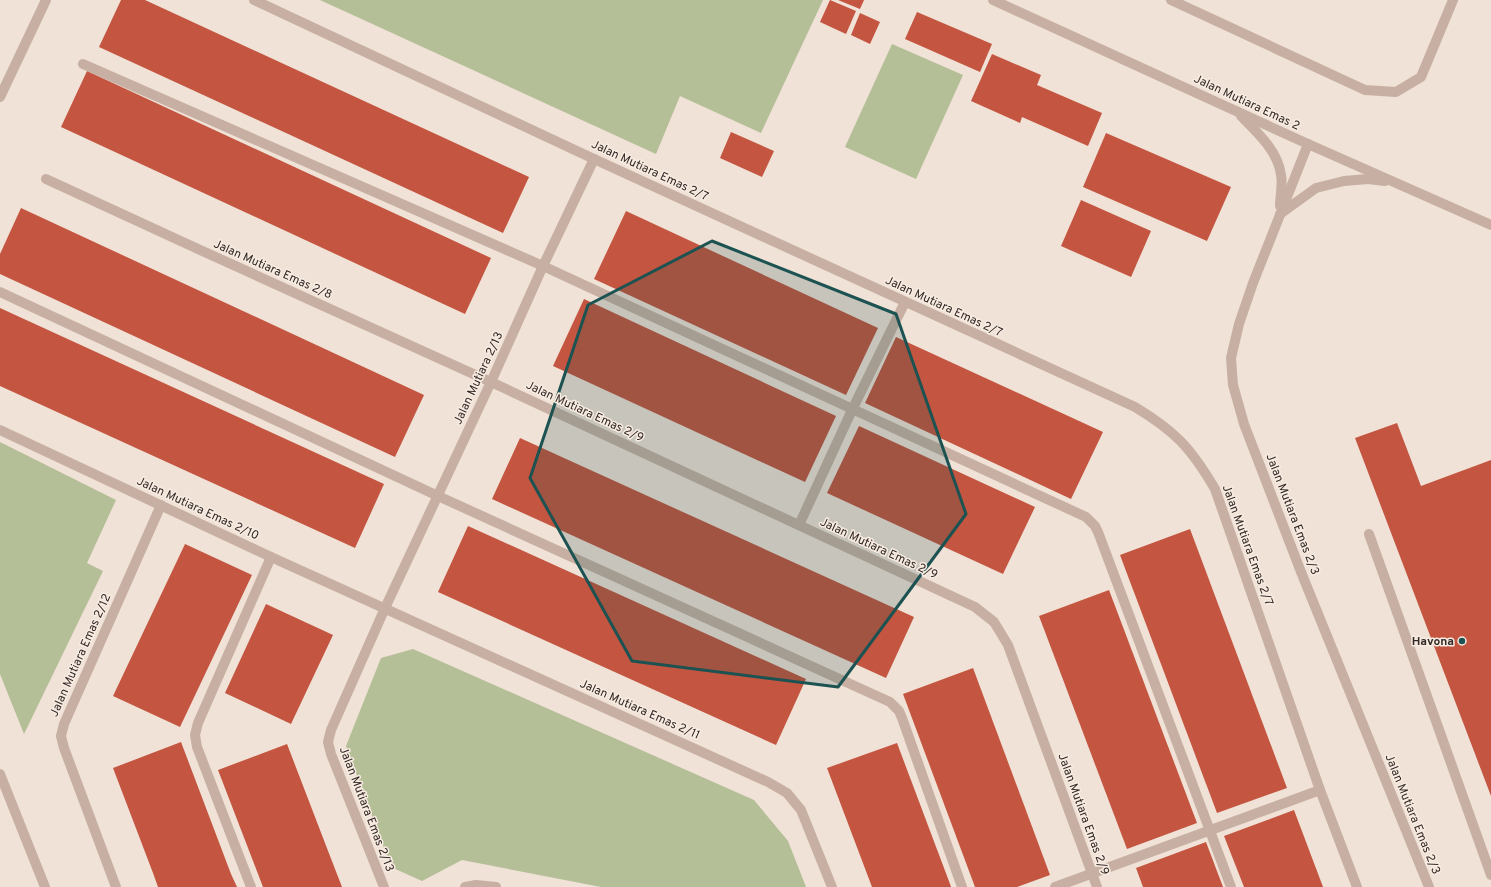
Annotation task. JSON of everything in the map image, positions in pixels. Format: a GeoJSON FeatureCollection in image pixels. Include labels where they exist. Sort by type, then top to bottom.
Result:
{"type":"FeatureCollection","features":[{"type":"Feature","properties":{"kind":"street"},"geometry":{"type":"LineString","coordinates":[[0,97],[46,0]]}},
{"type":"Feature","properties":{"kind":"street","name":"Jalan Mutiara Emas 2/7"},"geometry":{"type":"LineString","coordinates":[[254,0],[594,159],[1135,407],[1156,420],[1175,435],[1189,449],[1201,465],[1215,489],[1320,790],[1357,887]]}},
{"type":"Feature","properties":{"kind":"street","name":"Jalan Mutiara Emas 2"},"geometry":{"type":"LineString","coordinates":[[994,0],[1308,144],[1491,225]]}},
{"type":"Feature","properties":{"kind":"street"},"geometry":{"type":"LineString","coordinates":[[1171,0],[1365,90],[1396,92],[1421,77],[1453,0]]}},
{"type":"Feature","properties":{"kind":"street"},"geometry":{"type":"LineString","coordinates":[[83,64],[543,266],[852,410],[1080,513],[1091,521],[1098,532],[1231,887]]}},
{"type":"Feature","properties":{"kind":"street"},"geometry":{"type":"LineString","coordinates":[[1236,111],[1259,134],[1274,155],[1281,174],[1280,214]]}},
{"type":"Feature","properties":{"kind":"street","name":"Jalan Mutiara Emas 2/3"},"geometry":{"type":"LineString","coordinates":[[1308,144],[1253,283],[1239,324],[1231,358],[1232,385],[1244,424],[1298,565],[1429,887]]}},
{"type":"Feature","properties":{"kind":"street","name":"Jalan Mutiara 2/13"},"geometry":{"type":"LineString","coordinates":[[385,608],[594,159]]}},
{"type":"Feature","properties":{"kind":"street","name":"Jalan Mutiara Emas 2/8"},"geometry":{"type":"LineString","coordinates":[[46,179],[205,253],[491,382]]}},
{"type":"Feature","properties":{"kind":"street"},"geometry":{"type":"LineString","coordinates":[[1280,214],[1316,188],[1344,181],[1368,179],[1395,182]]}},
{"type":"Feature","properties":{"kind":"street"},"geometry":{"type":"LineString","coordinates":[[0,292],[438,496],[890,702],[899,711],[962,887]]}},
{"type":"Feature","properties":{"kind":"street"},"geometry":{"type":"LineString","coordinates":[[800,525],[852,410],[905,302]]}},
{"type":"Feature","properties":{"kind":"street","name":"Jalan Mutiara Emas 2/9"},"geometry":{"type":"LineString","coordinates":[[491,382],[975,607],[994,622],[1008,645],[1097,887]]}},
{"type":"Feature","properties":{"kind":"street","name":"Jalan Mutiara Emas 2/10"},"geometry":{"type":"LineString","coordinates":[[0,430],[271,557],[385,608]]}},
{"type":"Feature","properties":{"kind":"street","name":"Jalan Mutiara Emas 2/12"},"geometry":{"type":"LineString","coordinates":[[116,887],[64,748],[61,736],[64,724],[161,505]]}},
{"type":"Feature","properties":{"kind":"street"},"geometry":{"type":"LineString","coordinates":[[1369,534],[1491,875]]}},
{"type":"Feature","properties":{"kind":"street"},"geometry":{"type":"LineString","coordinates":[[250,887],[197,748],[195,735],[198,723],[271,557]]}},
{"type":"Feature","properties":{"kind":"street","name":"Jalan Mutiara Emas 2/13"},"geometry":{"type":"LineString","coordinates":[[384,887],[331,754],[328,742],[331,730],[385,608]]}},
{"type":"Feature","properties":{"kind":"street","name":"Jalan Mutiara Emas 2/11"},"geometry":{"type":"LineString","coordinates":[[385,608],[778,787],[787,793],[801,810],[832,887]]}},
{"type":"Feature","properties":{"kind":"street"},"geometry":{"type":"LineString","coordinates":[[0,774],[45,887]]}},
{"type":"Feature","properties":{"kind":"street"},"geometry":{"type":"LineString","coordinates":[[1055,887],[1320,790]]}},
{"type":"Feature","properties":{"kind":"street"},"geometry":{"type":"LineString","coordinates":[[466,887],[476,884],[496,887]]}},
{"type":"Feature","properties":{"kind":"highlighted area"},"geometry":{"type":"Polygon","coordinates":[[[712,241],[896,314],[966,514],[838,687],[632,661],[530,478],[588,305],[712,241]]]}},
{"type":"Feature","properties":{"kind":"green space"},"geometry":{"type":"Polygon","coordinates":[[[320,0],[823,0],[761,133],[680,96],[656,154],[320,0]]]}},
{"type":"Feature","properties":{"kind":"green space"},"geometry":{"type":"Polygon","coordinates":[[[892,44],[963,75],[916,179],[845,147],[892,44]]]}},
{"type":"Feature","properties":{"kind":"green space"},"geometry":{"type":"Polygon","coordinates":[[[0,442],[116,500],[87,563],[103,571],[24,734],[0,674],[0,442]]]}},
{"type":"Feature","properties":{"kind":"green space"},"geometry":{"type":"Polygon","coordinates":[[[413,649],[754,800],[788,841],[806,887],[601,887],[462,860],[422,881],[391,867],[346,746],[381,658],[413,649]]]}},
{"type":"Feature","properties":{"kind":"building"},"geometry":{"type":"Polygon","coordinates":[[[121,0],[145,0],[529,177],[503,233],[99,47],[121,0]]]}},
{"type":"Feature","properties":{"kind":"building"},"geometry":{"type":"Polygon","coordinates":[[[830,0],[856,11],[846,34],[820,22],[830,0]]]}},
{"type":"Feature","properties":{"kind":"building"},"geometry":{"type":"Polygon","coordinates":[[[838,0],[864,0],[860,9],[838,0]]]}},
{"type":"Feature","properties":{"kind":"building"},"geometry":{"type":"Polygon","coordinates":[[[917,12],[992,44],[980,72],[905,39],[917,12]]]}},
{"type":"Feature","properties":{"kind":"building"},"geometry":{"type":"Polygon","coordinates":[[[860,13],[880,22],[870,44],[851,35],[860,13]]]}},
{"type":"Feature","properties":{"kind":"building"},"geometry":{"type":"Polygon","coordinates":[[[992,54],[1041,75],[1037,85],[1102,113],[1088,146],[1022,117],[1020,123],[971,101],[992,54]]]}},
{"type":"Feature","properties":{"kind":"building"},"geometry":{"type":"Polygon","coordinates":[[[87,71],[491,258],[465,314],[61,127],[87,71]]]}},
{"type":"Feature","properties":{"kind":"building"},"geometry":{"type":"Polygon","coordinates":[[[731,132],[774,151],[762,177],[720,158],[731,132]]]}},
{"type":"Feature","properties":{"kind":"building"},"geometry":{"type":"Polygon","coordinates":[[[1106,133],[1231,187],[1207,241],[1083,187],[1106,133]]]}},
{"type":"Feature","properties":{"kind":"building"},"geometry":{"type":"Polygon","coordinates":[[[1081,200],[1151,231],[1131,277],[1061,246],[1081,200]]]}},
{"type":"Feature","properties":{"kind":"building"},"geometry":{"type":"Polygon","coordinates":[[[21,208],[424,395],[395,457],[0,274],[0,254],[21,208]]]}},
{"type":"Feature","properties":{"kind":"building"},"geometry":{"type":"Polygon","coordinates":[[[626,211],[878,328],[846,395],[594,279],[626,211]]]}},
{"type":"Feature","properties":{"kind":"building"},"geometry":{"type":"Polygon","coordinates":[[[584,299],[836,416],[805,482],[553,366],[584,299]]]}},
{"type":"Feature","properties":{"kind":"building"},"geometry":{"type":"Polygon","coordinates":[[[0,308],[384,484],[355,548],[0,386],[0,308]]]}},
{"type":"Feature","properties":{"kind":"building"},"geometry":{"type":"Polygon","coordinates":[[[896,337],[1103,432],[1071,499],[865,403],[896,337]]]}},
{"type":"Feature","properties":{"kind":"building","name":"Havona"},"geometry":{"type":"Polygon","coordinates":[[[1397,423],[1421,486],[1491,460],[1491,796],[1355,438],[1397,423]]]}},
{"type":"Feature","properties":{"kind":"building"},"geometry":{"type":"Polygon","coordinates":[[[859,426],[1035,507],[1003,574],[827,493],[859,426]]]}},
{"type":"Feature","properties":{"kind":"building"},"geometry":{"type":"Polygon","coordinates":[[[520,438],[914,617],[886,678],[492,499],[520,438]]]}},
{"type":"Feature","properties":{"kind":"building"},"geometry":{"type":"Polygon","coordinates":[[[468,526],[806,679],[776,745],[438,592],[468,526]]]}},
{"type":"Feature","properties":{"kind":"building"},"geometry":{"type":"Polygon","coordinates":[[[1190,529],[1287,788],[1217,813],[1120,555],[1190,529]]]}},
{"type":"Feature","properties":{"kind":"building"},"geometry":{"type":"Polygon","coordinates":[[[185,544],[252,575],[180,727],[113,696],[185,544]]]}},
{"type":"Feature","properties":{"kind":"building"},"geometry":{"type":"Polygon","coordinates":[[[1109,590],[1197,823],[1127,849],[1039,616],[1109,590]]]}},
{"type":"Feature","properties":{"kind":"building"},"geometry":{"type":"Polygon","coordinates":[[[266,604],[333,635],[291,724],[225,693],[266,604]]]}},
{"type":"Feature","properties":{"kind":"building"},"geometry":{"type":"Polygon","coordinates":[[[973,668],[1050,875],[1017,887],[975,887],[903,694],[973,668]]]}},
{"type":"Feature","properties":{"kind":"building"},"geometry":{"type":"Polygon","coordinates":[[[181,742],[237,887],[158,887],[113,768],[181,742]]]}},
{"type":"Feature","properties":{"kind":"building"},"geometry":{"type":"Polygon","coordinates":[[[897,743],[951,887],[872,887],[827,768],[897,743]]]}},
{"type":"Feature","properties":{"kind":"building"},"geometry":{"type":"Polygon","coordinates":[[[287,744],[342,887],[263,887],[218,770],[287,744]]]}},
{"type":"Feature","properties":{"kind":"building"},"geometry":{"type":"Polygon","coordinates":[[[1294,810],[1323,887],[1244,887],[1224,836],[1294,810]]]}},
{"type":"Feature","properties":{"kind":"building"},"geometry":{"type":"Polygon","coordinates":[[[1206,842],[1223,887],[1143,887],[1136,868],[1206,842]]]}},
{"type":"Feature","properties":{"kind":"place","name":"Havona"},"geometry":{"type":"Point","coordinates":[1462,641]}}]}
